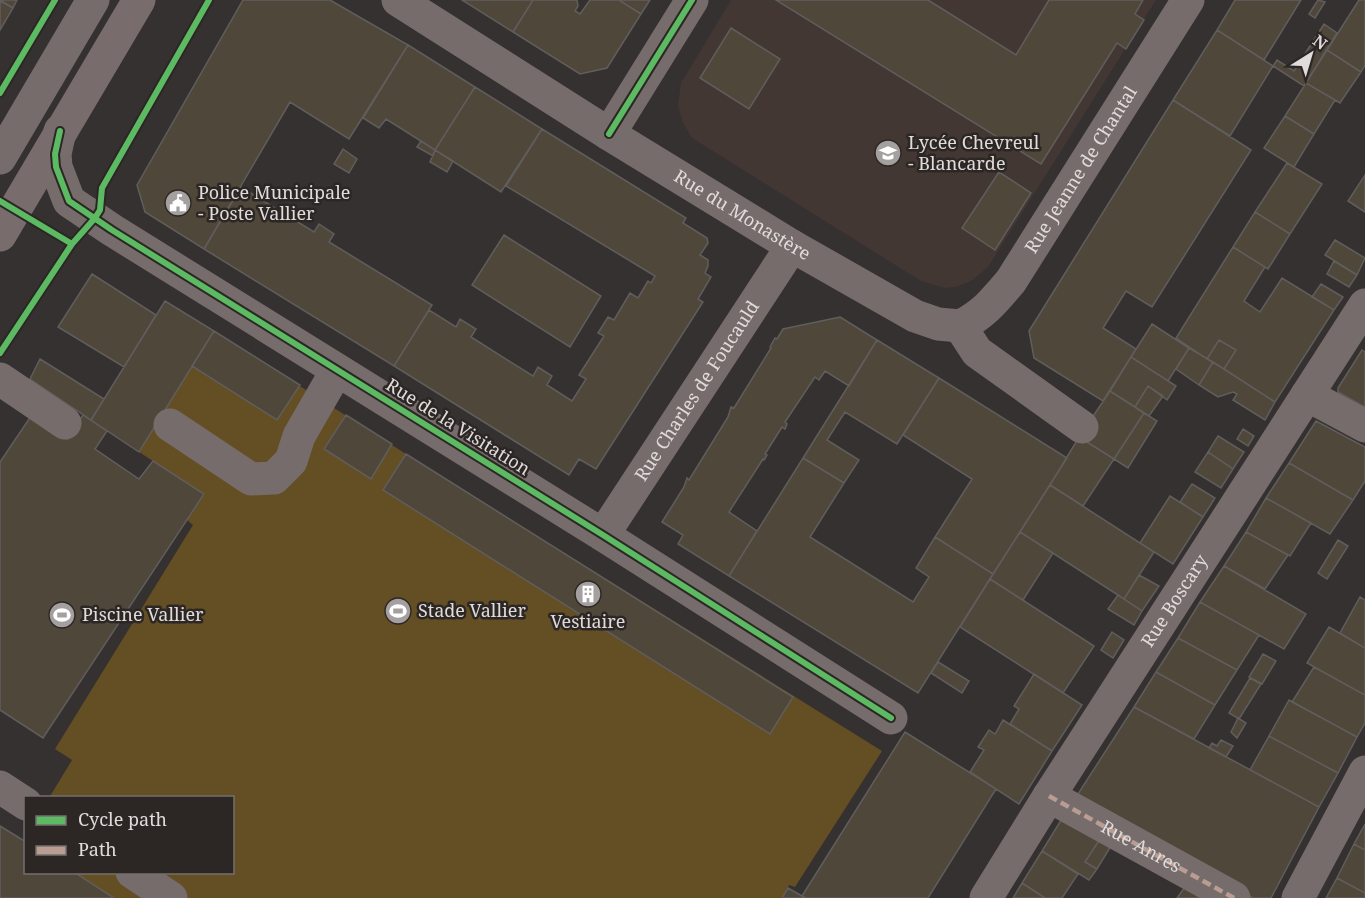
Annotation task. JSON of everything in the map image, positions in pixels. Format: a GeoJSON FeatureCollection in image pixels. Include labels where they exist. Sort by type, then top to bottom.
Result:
{"type":"FeatureCollection","features":[{"type":"Feature","properties":{"kind":"main road"},"geometry":{"type":"LineString","coordinates":[[0,235],[139,0]]}},
{"type":"Feature","properties":{"kind":"street"},"geometry":{"type":"LineString","coordinates":[[0,158],[93,0]]}},
{"type":"Feature","properties":{"kind":"street","name":"Rue du Monastère"},"geometry":{"type":"LineString","coordinates":[[398,0],[609,134],[792,246],[915,316],[938,324],[960,326]]}},
{"type":"Feature","properties":{"kind":"street"},"geometry":{"type":"LineString","coordinates":[[609,134],[692,0]]}},
{"type":"Feature","properties":{"kind":"street","name":"Rue Jeanne de Chantal"},"geometry":{"type":"LineString","coordinates":[[960,326],[989,308],[1011,281],[1188,0]]}},
{"type":"Feature","properties":{"kind":"street","name":"Rue de la Visitation"},"geometry":{"type":"LineString","coordinates":[[60,131],[56,167],[69,201],[891,718]]}},
{"type":"Feature","properties":{"kind":"street","name":"Rue Charles de Foucauld"},"geometry":{"type":"LineString","coordinates":[[603,535],[792,246]]}},
{"type":"Feature","properties":{"kind":"street","name":"Rue Boscary"},"geometry":{"type":"LineString","coordinates":[[986,898],[1049,796],[1365,305]]}},
{"type":"Feature","properties":{"kind":"street"},"geometry":{"type":"LineString","coordinates":[[960,326],[977,352],[1082,427]]}},
{"type":"Feature","properties":{"kind":"street"},"geometry":{"type":"LineString","coordinates":[[170,425],[251,478],[274,478],[291,461],[299,436],[337,370]]}},
{"type":"Feature","properties":{"kind":"street"},"geometry":{"type":"LineString","coordinates":[[0,379],[65,423]]}},
{"type":"Feature","properties":{"kind":"street"},"geometry":{"type":"LineString","coordinates":[[1307,395],[1365,426]]}},
{"type":"Feature","properties":{"kind":"street"},"geometry":{"type":"LineString","coordinates":[[1298,898],[1365,772]]}},
{"type":"Feature","properties":{"kind":"street"},"geometry":{"type":"LineString","coordinates":[[0,788],[24,803]]}},
{"type":"Feature","properties":{"kind":"street","name":"Rue Anres"},"geometry":{"type":"LineString","coordinates":[[1049,796],[1234,898]]}},
{"type":"Feature","properties":{"kind":"street"},"geometry":{"type":"LineString","coordinates":[[134,874],[171,898]]}},
{"type":"Feature","properties":{"kind":"shaded area","name":"Lycée Chevreul - Blancarde"},"geometry":{"type":"Polygon","coordinates":[[[731,0],[1156,0],[988,267],[973,280],[956,287],[945,288],[921,281],[692,138],[683,123],[678,106],[681,83],[731,0]]]}},
{"type":"Feature","properties":{"kind":"shaded area","name":"Stade Vallier"},"geometry":{"type":"Polygon","coordinates":[[[214,331],[406,454],[882,751],[795,887],[789,885],[782,898],[114,898],[76,874],[234,874],[234,796],[50,796],[72,760],[55,749],[193,525],[187,520],[204,494],[139,452],[214,331]]]}},
{"type":"Feature","properties":{"kind":"building"},"geometry":{"type":"Polygon","coordinates":[[[0,0],[17,0],[13,8],[0,0]]]}},
{"type":"Feature","properties":{"kind":"building"},"geometry":{"type":"Polygon","coordinates":[[[243,0],[330,0],[408,45],[349,139],[290,102],[204,249],[145,212],[137,185],[243,0]]]}},
{"type":"Feature","properties":{"kind":"building"},"geometry":{"type":"Polygon","coordinates":[[[462,0],[533,0],[513,32],[462,0]]]}},
{"type":"Feature","properties":{"kind":"building"},"geometry":{"type":"Polygon","coordinates":[[[533,0],[577,0],[578,6],[575,11],[580,14],[590,0],[619,0],[641,14],[607,68],[580,74],[513,32],[533,0]]]}},
{"type":"Feature","properties":{"kind":"building"},"geometry":{"type":"Polygon","coordinates":[[[619,0],[650,0],[641,14],[619,0]]]}},
{"type":"Feature","properties":{"kind":"building"},"geometry":{"type":"Polygon","coordinates":[[[619,0],[650,0],[641,14],[619,0]]]}},
{"type":"Feature","properties":{"kind":"building"},"geometry":{"type":"Polygon","coordinates":[[[776,0],[928,0],[1016,55],[1049,0],[1143,0],[1135,14],[1144,20],[1126,49],[1117,43],[1041,164],[776,0]]]}},
{"type":"Feature","properties":{"kind":"building"},"geometry":{"type":"Polygon","coordinates":[[[1235,0],[1301,0],[1264,60],[1217,30],[1235,0]]]}},
{"type":"Feature","properties":{"kind":"building"},"geometry":{"type":"Polygon","coordinates":[[[1318,0],[1325,2],[1315,18],[1309,14],[1318,0]]]}},
{"type":"Feature","properties":{"kind":"building"},"geometry":{"type":"Polygon","coordinates":[[[1359,0],[1365,0],[1365,65],[1361,72],[1327,50],[1359,0]]]}},
{"type":"Feature","properties":{"kind":"building"},"geometry":{"type":"Polygon","coordinates":[[[0,1],[13,8],[0,30],[0,1]]]}},
{"type":"Feature","properties":{"kind":"building"},"geometry":{"type":"Polygon","coordinates":[[[1324,24],[1337,33],[1304,86],[1273,66],[1277,60],[1294,71],[1324,24]]]}},
{"type":"Feature","properties":{"kind":"building"},"geometry":{"type":"Polygon","coordinates":[[[731,28],[780,59],[749,109],[700,78],[731,28]]]}},
{"type":"Feature","properties":{"kind":"building"},"geometry":{"type":"Polygon","coordinates":[[[1217,30],[1273,66],[1230,136],[1173,100],[1217,30]]]}},
{"type":"Feature","properties":{"kind":"building"},"geometry":{"type":"Polygon","coordinates":[[[408,45],[475,87],[435,150],[386,119],[379,128],[363,118],[408,45]]]}},
{"type":"Feature","properties":{"kind":"building"},"geometry":{"type":"Polygon","coordinates":[[[1327,50],[1361,72],[1340,103],[1306,83],[1327,50]]]}},
{"type":"Feature","properties":{"kind":"building"},"geometry":{"type":"Polygon","coordinates":[[[1306,83],[1335,100],[1314,134],[1285,116],[1306,83]]]}},
{"type":"Feature","properties":{"kind":"building"},"geometry":{"type":"Polygon","coordinates":[[[475,87],[542,129],[501,192],[435,150],[475,87]]]}},
{"type":"Feature","properties":{"kind":"building"},"geometry":{"type":"Polygon","coordinates":[[[1173,100],[1251,150],[1152,307],[1126,291],[1103,328],[1136,349],[1103,401],[1034,358],[1029,331],[1173,100]]]}},
{"type":"Feature","properties":{"kind":"building"},"geometry":{"type":"Polygon","coordinates":[[[1285,116],[1314,134],[1294,167],[1264,148],[1285,116]]]}},
{"type":"Feature","properties":{"kind":"building"},"geometry":{"type":"Polygon","coordinates":[[[542,129],[686,218],[683,223],[707,238],[708,243],[700,255],[708,260],[705,273],[711,277],[698,299],[703,302],[596,469],[579,459],[569,475],[394,366],[429,310],[456,327],[460,319],[476,329],[471,337],[533,376],[538,367],[552,376],[547,385],[572,401],[586,379],[579,375],[604,336],[598,333],[608,317],[614,320],[630,293],[638,298],[648,281],[651,283],[655,276],[506,186],[542,129]]]}},
{"type":"Feature","properties":{"kind":"building"},"geometry":{"type":"Polygon","coordinates":[[[421,141],[435,150],[433,156],[417,147],[421,141]]]}},
{"type":"Feature","properties":{"kind":"building"},"geometry":{"type":"Polygon","coordinates":[[[343,149],[357,159],[349,173],[334,164],[343,149]]]}},
{"type":"Feature","properties":{"kind":"building"},"geometry":{"type":"Polygon","coordinates":[[[435,150],[453,161],[447,172],[430,162],[435,150]]]}},
{"type":"Feature","properties":{"kind":"building"},"geometry":{"type":"Polygon","coordinates":[[[1287,163],[1322,184],[1290,234],[1255,212],[1287,163]]]}},
{"type":"Feature","properties":{"kind":"building"},"geometry":{"type":"Polygon","coordinates":[[[999,172],[1031,193],[995,250],[962,228],[999,172]]]}},
{"type":"Feature","properties":{"kind":"building"},"geometry":{"type":"Polygon","coordinates":[[[1365,175],[1365,212],[1348,201],[1365,175]]]}},
{"type":"Feature","properties":{"kind":"building"},"geometry":{"type":"Polygon","coordinates":[[[241,187],[314,232],[319,224],[334,234],[329,242],[432,305],[394,366],[204,249],[241,187]]]}},
{"type":"Feature","properties":{"kind":"building"},"geometry":{"type":"Polygon","coordinates":[[[1255,212],[1290,234],[1268,269],[1233,247],[1255,212]]]}},
{"type":"Feature","properties":{"kind":"building"},"geometry":{"type":"Polygon","coordinates":[[[504,235],[601,296],[570,347],[472,285],[504,235]]]}},
{"type":"Feature","properties":{"kind":"building"},"geometry":{"type":"Polygon","coordinates":[[[1335,240],[1365,258],[1357,275],[1325,255],[1335,240]]]}},
{"type":"Feature","properties":{"kind":"building"},"geometry":{"type":"Polygon","coordinates":[[[1233,247],[1265,267],[1244,301],[1260,312],[1282,278],[1334,310],[1275,402],[1224,369],[1236,350],[1219,340],[1207,359],[1176,338],[1233,247]]]}},
{"type":"Feature","properties":{"kind":"building"},"geometry":{"type":"Polygon","coordinates":[[[1334,261],[1357,275],[1349,287],[1327,274],[1334,261]]]}},
{"type":"Feature","properties":{"kind":"building"},"geometry":{"type":"Polygon","coordinates":[[[92,274],[156,315],[124,367],[58,327],[92,274]]]}},
{"type":"Feature","properties":{"kind":"building"},"geometry":{"type":"Polygon","coordinates":[[[1321,284],[1343,297],[1334,310],[1312,297],[1321,284]]]}},
{"type":"Feature","properties":{"kind":"building"},"geometry":{"type":"Polygon","coordinates":[[[165,301],[214,331],[139,452],[91,420],[165,301]]]}},
{"type":"Feature","properties":{"kind":"building"},"geometry":{"type":"Polygon","coordinates":[[[840,317],[877,340],[849,386],[825,371],[819,380],[815,377],[785,422],[787,424],[785,429],[782,427],[765,454],[767,455],[764,460],[729,512],[757,531],[729,576],[678,544],[683,535],[662,522],[684,487],[687,478],[689,480],[728,417],[731,407],[734,408],[771,348],[775,338],[777,339],[783,329],[840,317]]]}},
{"type":"Feature","properties":{"kind":"building"},"geometry":{"type":"Polygon","coordinates":[[[1152,324],[1189,348],[1168,381],[1131,357],[1152,324]]]}},
{"type":"Feature","properties":{"kind":"building"},"geometry":{"type":"Polygon","coordinates":[[[214,331],[300,385],[277,420],[192,366],[214,331]]]}},
{"type":"Feature","properties":{"kind":"building"},"geometry":{"type":"Polygon","coordinates":[[[877,340],[939,378],[897,444],[845,412],[827,440],[859,460],[844,483],[803,458],[877,340]]]}},
{"type":"Feature","properties":{"kind":"building"},"geometry":{"type":"Polygon","coordinates":[[[1219,340],[1236,350],[1224,369],[1207,359],[1219,340]]]}},
{"type":"Feature","properties":{"kind":"building"},"geometry":{"type":"Polygon","coordinates":[[[1189,348],[1213,362],[1199,385],[1176,369],[1189,348]]]}},
{"type":"Feature","properties":{"kind":"building"},"geometry":{"type":"Polygon","coordinates":[[[1362,350],[1365,352],[1365,407],[1338,392],[1338,388],[1362,350]]]}},
{"type":"Feature","properties":{"kind":"building"},"geometry":{"type":"Polygon","coordinates":[[[1131,357],[1176,386],[1167,400],[1148,386],[1135,407],[1110,391],[1131,357]]]}},
{"type":"Feature","properties":{"kind":"building"},"geometry":{"type":"Polygon","coordinates":[[[40,359],[104,399],[91,420],[30,379],[40,359]]]}},
{"type":"Feature","properties":{"kind":"building"},"geometry":{"type":"Polygon","coordinates":[[[1213,362],[1275,402],[1265,420],[1233,400],[1237,394],[1233,392],[1218,397],[1199,385],[1213,362]]]}},
{"type":"Feature","properties":{"kind":"building"},"geometry":{"type":"Polygon","coordinates":[[[939,378],[1067,458],[993,574],[935,537],[972,479],[903,435],[939,378]]]}},
{"type":"Feature","properties":{"kind":"building"},"geometry":{"type":"Polygon","coordinates":[[[1148,386],[1163,396],[1149,416],[1135,407],[1148,386]]]}},
{"type":"Feature","properties":{"kind":"building"},"geometry":{"type":"Polygon","coordinates":[[[1110,391],[1144,413],[1114,459],[1079,437],[1110,391]]]}},
{"type":"Feature","properties":{"kind":"building"},"geometry":{"type":"Polygon","coordinates":[[[1144,413],[1157,421],[1128,468],[1114,459],[1144,413]]]}},
{"type":"Feature","properties":{"kind":"building","name":"Piscine Vallier"},"geometry":{"type":"Polygon","coordinates":[[[83,415],[107,431],[95,449],[139,479],[153,461],[204,494],[43,738],[0,710],[0,462],[31,416],[67,439],[83,415]]]}},
{"type":"Feature","properties":{"kind":"building"},"geometry":{"type":"Polygon","coordinates":[[[346,415],[392,444],[371,479],[324,449],[346,415]]]}},
{"type":"Feature","properties":{"kind":"building"},"geometry":{"type":"Polygon","coordinates":[[[1316,421],[1365,447],[1365,481],[1353,500],[1289,463],[1316,421]]]}},
{"type":"Feature","properties":{"kind":"building"},"geometry":{"type":"Polygon","coordinates":[[[1243,429],[1254,436],[1248,446],[1237,439],[1243,429]]]}},
{"type":"Feature","properties":{"kind":"building"},"geometry":{"type":"Polygon","coordinates":[[[1218,436],[1244,452],[1233,469],[1208,452],[1218,436]]]}},
{"type":"Feature","properties":{"kind":"building"},"geometry":{"type":"Polygon","coordinates":[[[1079,437],[1114,459],[1083,506],[1050,485],[1079,437]]]}},
{"type":"Feature","properties":{"kind":"building"},"geometry":{"type":"Polygon","coordinates":[[[1208,452],[1233,469],[1221,488],[1195,472],[1208,452]]]}},
{"type":"Feature","properties":{"kind":"building","name":"Vestiaire"},"geometry":{"type":"Polygon","coordinates":[[[406,454],[793,697],[770,734],[383,490],[406,454]]]}},
{"type":"Feature","properties":{"kind":"building"},"geometry":{"type":"Polygon","coordinates":[[[803,458],[844,483],[810,537],[913,602],[929,577],[916,568],[935,537],[993,574],[918,693],[729,576],[803,458]]]}},
{"type":"Feature","properties":{"kind":"building"},"geometry":{"type":"Polygon","coordinates":[[[1289,463],[1353,500],[1330,534],[1266,498],[1289,463]]]}},
{"type":"Feature","properties":{"kind":"building"},"geometry":{"type":"Polygon","coordinates":[[[1192,484],[1215,498],[1203,517],[1180,502],[1192,484]]]}},
{"type":"Feature","properties":{"kind":"building"},"geometry":{"type":"Polygon","coordinates":[[[1050,485],[1154,552],[1124,599],[1020,532],[1050,485]]]}},
{"type":"Feature","properties":{"kind":"building"},"geometry":{"type":"Polygon","coordinates":[[[1170,496],[1203,517],[1173,564],[1140,543],[1170,496]]]}},
{"type":"Feature","properties":{"kind":"building"},"geometry":{"type":"Polygon","coordinates":[[[1266,498],[1311,523],[1290,556],[1246,532],[1266,498]]]}},
{"type":"Feature","properties":{"kind":"building"},"geometry":{"type":"Polygon","coordinates":[[[1020,532],[1053,553],[1023,600],[990,579],[1020,532]]]}},
{"type":"Feature","properties":{"kind":"building"},"geometry":{"type":"Polygon","coordinates":[[[1246,532],[1288,555],[1265,589],[1224,566],[1246,532]]]}},
{"type":"Feature","properties":{"kind":"building"},"geometry":{"type":"Polygon","coordinates":[[[1338,540],[1348,546],[1327,579],[1318,573],[1338,540]]]}},
{"type":"Feature","properties":{"kind":"building"},"geometry":{"type":"Polygon","coordinates":[[[1224,566],[1306,614],[1284,649],[1200,602],[1224,566]]]}},
{"type":"Feature","properties":{"kind":"building"},"geometry":{"type":"Polygon","coordinates":[[[1139,575],[1159,586],[1142,611],[1124,599],[1139,575]]]}},
{"type":"Feature","properties":{"kind":"building"},"geometry":{"type":"Polygon","coordinates":[[[990,579],[1094,646],[1063,693],[960,627],[990,579]]]}},
{"type":"Feature","properties":{"kind":"building"},"geometry":{"type":"Polygon","coordinates":[[[1118,595],[1142,611],[1134,625],[1108,609],[1118,595]]]}},
{"type":"Feature","properties":{"kind":"building"},"geometry":{"type":"Polygon","coordinates":[[[1360,597],[1365,600],[1365,648],[1340,633],[1360,597]]]}},
{"type":"Feature","properties":{"kind":"building"},"geometry":{"type":"Polygon","coordinates":[[[1200,602],[1259,635],[1237,670],[1178,638],[1200,602]]]}},
{"type":"Feature","properties":{"kind":"building"},"geometry":{"type":"Polygon","coordinates":[[[1329,627],[1365,648],[1365,695],[1307,663],[1329,627]]]}},
{"type":"Feature","properties":{"kind":"building"},"geometry":{"type":"Polygon","coordinates":[[[1112,632],[1124,640],[1113,658],[1101,650],[1112,632]]]}},
{"type":"Feature","properties":{"kind":"building"},"geometry":{"type":"Polygon","coordinates":[[[1178,638],[1237,670],[1215,705],[1156,672],[1178,638]]]}},
{"type":"Feature","properties":{"kind":"building"},"geometry":{"type":"Polygon","coordinates":[[[1263,654],[1276,661],[1262,684],[1249,677],[1263,654]]]}},
{"type":"Feature","properties":{"kind":"building"},"geometry":{"type":"Polygon","coordinates":[[[938,662],[969,681],[962,693],[931,673],[938,662]]]}},
{"type":"Feature","properties":{"kind":"building"},"geometry":{"type":"Polygon","coordinates":[[[1314,667],[1365,695],[1365,723],[1357,737],[1292,702],[1314,667]]]}},
{"type":"Feature","properties":{"kind":"building"},"geometry":{"type":"Polygon","coordinates":[[[1156,672],[1215,705],[1194,739],[1134,707],[1156,672]]]}},
{"type":"Feature","properties":{"kind":"building"},"geometry":{"type":"Polygon","coordinates":[[[1034,674],[1082,705],[1052,751],[1010,724],[1019,709],[1014,706],[1034,674]]]}},
{"type":"Feature","properties":{"kind":"building"},"geometry":{"type":"Polygon","coordinates":[[[1250,678],[1261,684],[1239,719],[1229,713],[1250,678]]]}},
{"type":"Feature","properties":{"kind":"building"},"geometry":{"type":"Polygon","coordinates":[[[1289,700],[1357,737],[1338,773],[1269,736],[1289,700]]]}},
{"type":"Feature","properties":{"kind":"building"},"geometry":{"type":"Polygon","coordinates":[[[1134,707],[1319,807],[1271,898],[1253,898],[1077,800],[1076,797],[1134,707]]]}},
{"type":"Feature","properties":{"kind":"building"},"geometry":{"type":"Polygon","coordinates":[[[1238,718],[1246,723],[1237,738],[1231,732],[1238,718]]]}},
{"type":"Feature","properties":{"kind":"building"},"geometry":{"type":"Polygon","coordinates":[[[1003,720],[1052,751],[1019,804],[970,772],[984,750],[978,747],[989,730],[995,734],[1003,720]]]}},
{"type":"Feature","properties":{"kind":"building"},"geometry":{"type":"Polygon","coordinates":[[[905,732],[996,789],[928,898],[806,898],[802,896],[905,732]]]}},
{"type":"Feature","properties":{"kind":"building"},"geometry":{"type":"Polygon","coordinates":[[[1269,736],[1338,773],[1319,807],[1250,770],[1269,736]]]}},
{"type":"Feature","properties":{"kind":"building"},"geometry":{"type":"Polygon","coordinates":[[[1221,740],[1233,746],[1226,757],[1209,748],[1212,743],[1217,746],[1221,740]]]}},
{"type":"Feature","properties":{"kind":"building"},"geometry":{"type":"Polygon","coordinates":[[[1063,817],[1100,839],[1085,862],[1097,869],[1089,880],[1042,851],[1063,817]]]}},
{"type":"Feature","properties":{"kind":"building"},"geometry":{"type":"Polygon","coordinates":[[[1365,824],[1365,850],[1354,844],[1365,824]]]}},
{"type":"Feature","properties":{"kind":"building"},"geometry":{"type":"Polygon","coordinates":[[[0,826],[24,841],[24,874],[77,874],[114,898],[0,898],[0,826]]]}},
{"type":"Feature","properties":{"kind":"building"},"geometry":{"type":"Polygon","coordinates":[[[1100,839],[1111,846],[1097,869],[1085,862],[1100,839]]]}},
{"type":"Feature","properties":{"kind":"building"},"geometry":{"type":"Polygon","coordinates":[[[1354,844],[1365,850],[1365,893],[1337,878],[1354,844]]]}},
{"type":"Feature","properties":{"kind":"building"},"geometry":{"type":"Polygon","coordinates":[[[1042,851],[1078,874],[1062,898],[1045,898],[1022,883],[1042,851]]]}},
{"type":"Feature","properties":{"kind":"building"},"geometry":{"type":"Polygon","coordinates":[[[1337,878],[1365,893],[1365,898],[1326,898],[1337,878]]]}},
{"type":"Feature","properties":{"kind":"building"},"geometry":{"type":"Polygon","coordinates":[[[1022,883],[1045,898],[1013,898],[1022,883]]]}},
{"type":"Feature","properties":{"kind":"building"},"geometry":{"type":"Polygon","coordinates":[[[1185,887],[1206,898],[1177,898],[1185,887]]]}},
{"type":"Feature","properties":{"kind":"building"},"geometry":{"type":"Polygon","coordinates":[[[788,888],[802,896],[806,898],[782,898],[788,888]]]}},
{"type":"Feature","properties":{"kind":"marked path"},"geometry":{"type":"LineString","coordinates":[[1049,796],[1234,898]]}},
{"type":"Feature","properties":{"kind":"cycle path"},"geometry":{"type":"LineString","coordinates":[[0,93],[55,0]]}},
{"type":"Feature","properties":{"kind":"cycle path"},"geometry":{"type":"LineString","coordinates":[[0,353],[72,244],[100,210],[102,188],[209,0]]}},
{"type":"Feature","properties":{"kind":"cycle path"},"geometry":{"type":"LineString","coordinates":[[609,134],[692,0]]}},
{"type":"Feature","properties":{"kind":"cycle path"},"geometry":{"type":"LineString","coordinates":[[60,131],[55,154],[56,167],[69,201],[891,718]]}},
{"type":"Feature","properties":{"kind":"cycle path"},"geometry":{"type":"LineString","coordinates":[[0,201],[72,244]]}},
{"type":"Feature","properties":{"kind":"place","name":"Lycée Chevreul - Blancarde"},"geometry":{"type":"Point","coordinates":[888,153]}},
{"type":"Feature","properties":{"kind":"place","name":"Police Municipale - Poste Vallier"},"geometry":{"type":"Point","coordinates":[178,203]}},
{"type":"Feature","properties":{"kind":"place","name":"Vestiaire"},"geometry":{"type":"Point","coordinates":[588,594]}},
{"type":"Feature","properties":{"kind":"place","name":"Stade Vallier"},"geometry":{"type":"Point","coordinates":[398,611]}},
{"type":"Feature","properties":{"kind":"place","name":"Piscine Vallier"},"geometry":{"type":"Point","coordinates":[62,615]}}]}
